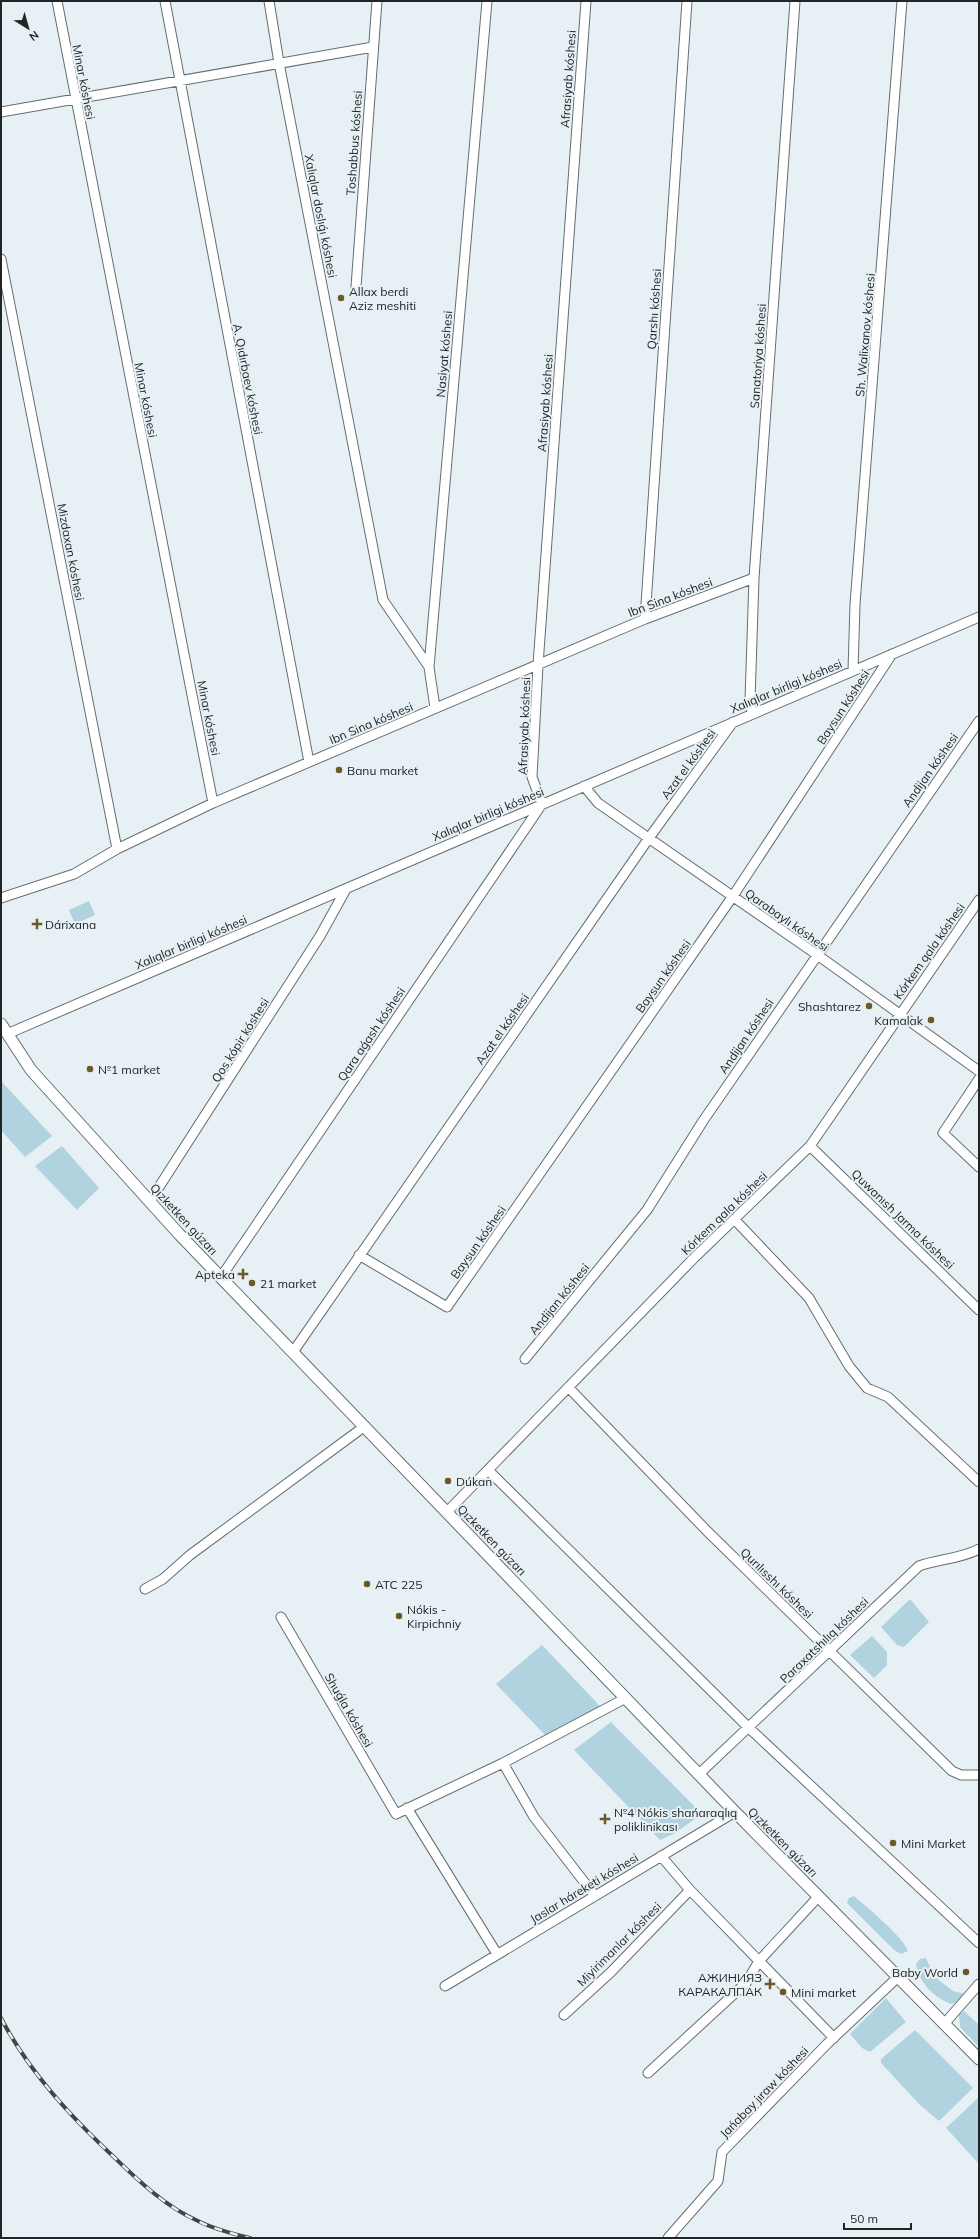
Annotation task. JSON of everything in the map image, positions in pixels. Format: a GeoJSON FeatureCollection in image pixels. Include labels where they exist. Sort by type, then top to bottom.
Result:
{"type":"FeatureCollection","features":[{"type":"Feature","properties":{"kind":"street","name":"Minar kóshesi"},"geometry":{"type":"LineString","coordinates":[[57,1],[213,803]]}},
{"type":"Feature","properties":{"kind":"street","name":"A. Qıdırbaev kóshesi"},"geometry":{"type":"LineString","coordinates":[[165,1],[310,762]]}},
{"type":"Feature","properties":{"kind":"street","name":"Xalıqlar doslıǵı kóshesi"},"geometry":{"type":"LineString","coordinates":[[269,1],[279,63],[383,600],[429,667]]}},
{"type":"Feature","properties":{"kind":"street","name":"Toshabbus kóshesi"},"geometry":{"type":"LineString","coordinates":[[356,287],[377,1]]}},
{"type":"Feature","properties":{"kind":"street","name":"Nasiyat kóshesi"},"geometry":{"type":"LineString","coordinates":[[435,708],[429,667],[487,1]]}},
{"type":"Feature","properties":{"kind":"street","name":"Afrasiyab kóshesi"},"geometry":{"type":"LineString","coordinates":[[542,804],[532,777],[538,665],[586,1]]}},
{"type":"Feature","properties":{"kind":"street","name":"Qarshı kóshesi"},"geometry":{"type":"LineString","coordinates":[[645,619],[687,1]]}},
{"type":"Feature","properties":{"kind":"street","name":"Sanatoriya kóshesi"},"geometry":{"type":"LineString","coordinates":[[752,713],[750,700],[754,578],[795,1]]}},
{"type":"Feature","properties":{"kind":"street","name":"Sh. Walixanov kóshesi"},"geometry":{"type":"LineString","coordinates":[[853,671],[855,604],[902,1]]}},
{"type":"Feature","properties":{"kind":"street"},"geometry":{"type":"LineString","coordinates":[[1,112],[373,47]]}},
{"type":"Feature","properties":{"kind":"street","name":"Mizdaxan kóshesi"},"geometry":{"type":"LineString","coordinates":[[1,259],[117,849]]}},
{"type":"Feature","properties":{"kind":"street","name":"Ibn Sina kóshesi"},"geometry":{"type":"LineString","coordinates":[[1,898],[74,874],[117,849],[213,803],[645,619],[754,578]]}},
{"type":"Feature","properties":{"kind":"street","name":"Xalıqlar birligi kóshesi"},"geometry":{"type":"LineString","coordinates":[[7,1034],[752,713],[979,617]]}},
{"type":"Feature","properties":{"kind":"street","name":"Baysun kóshesi"},"geometry":{"type":"LineString","coordinates":[[359,1255],[447,1307],[733,896],[892,654]]}},
{"type":"Feature","properties":{"kind":"street","name":"Andijan kóshesi"},"geometry":{"type":"LineString","coordinates":[[525,1359],[647,1210],[702,1121],[816,954],[979,721]]}},
{"type":"Feature","properties":{"kind":"street","name":"Azat el kóshesi"},"geometry":{"type":"LineString","coordinates":[[293,1352],[649,838],[733,722]]}},
{"type":"Feature","properties":{"kind":"street","name":"Qarabaylı kóshesi"},"geometry":{"type":"LineString","coordinates":[[584,786],[598,803],[816,954],[979,1071]]}},
{"type":"Feature","properties":{"kind":"street","name":"Qara aǵash kóshesi"},"geometry":{"type":"LineString","coordinates":[[221,1277],[542,804]]}},
{"type":"Feature","properties":{"kind":"street","name":"Qos kópir kóshesi"},"geometry":{"type":"LineString","coordinates":[[150,1202],[320,936],[346,889]]}},
{"type":"Feature","properties":{"kind":"street","name":"Kórkem qala kóshesi"},"geometry":{"type":"LineString","coordinates":[[447,1512],[694,1258],[810,1146],[979,900]]}},
{"type":"Feature","properties":{"kind":"street","name":"Qızketken gúzarı"},"geometry":{"type":"LineString","coordinates":[[1,1024],[31,1070],[150,1202],[735,1812],[979,2059]]}},
{"type":"Feature","properties":{"kind":"street"},"geometry":{"type":"LineString","coordinates":[[979,1079],[943,1133],[979,1167]]}},
{"type":"Feature","properties":{"kind":"street","name":"Quwanısh Jarma kóshesi"},"geometry":{"type":"LineString","coordinates":[[810,1146],[979,1310]]}},
{"type":"Feature","properties":{"kind":"street"},"geometry":{"type":"LineString","coordinates":[[735,1220],[808,1298],[849,1366],[867,1388],[888,1398],[979,1482]]}},
{"type":"Feature","properties":{"kind":"street","name":"Qurılısshı kóshesi"},"geometry":{"type":"LineString","coordinates":[[569,1388],[707,1531],[952,1771],[961,1775],[979,1775]]}},
{"type":"Feature","properties":{"kind":"street"},"geometry":{"type":"LineString","coordinates":[[145,1589],[163,1579],[190,1556],[365,1426]]}},
{"type":"Feature","properties":{"kind":"street"},"geometry":{"type":"LineString","coordinates":[[488,1470],[749,1728],[979,1943]]}},
{"type":"Feature","properties":{"kind":"street","name":"Paraxatshılıq kóshesi"},"geometry":{"type":"LineString","coordinates":[[699,1774],[918,1566],[936,1560],[955,1557],[979,1549]]}},
{"type":"Feature","properties":{"kind":"street","name":"Shuǵla kóshesi"},"geometry":{"type":"LineString","coordinates":[[281,1617],[396,1814],[407,1808]]}},
{"type":"Feature","properties":{"kind":"street"},"geometry":{"type":"LineString","coordinates":[[497,1954],[407,1808],[503,1763],[626,1698]]}},
{"type":"Feature","properties":{"kind":"street"},"geometry":{"type":"LineString","coordinates":[[503,1763],[534,1817],[595,1896]]}},
{"type":"Feature","properties":{"kind":"street","name":"Jaslar háreketi kóshesi"},"geometry":{"type":"LineString","coordinates":[[445,1986],[735,1812]]}},
{"type":"Feature","properties":{"kind":"street"},"geometry":{"type":"LineString","coordinates":[[661,1856],[690,1890],[834,2038]]}},
{"type":"Feature","properties":{"kind":"street","name":"Miyirimanlar kóshesi"},"geometry":{"type":"LineString","coordinates":[[564,2015],[611,1972],[690,1890]]}},
{"type":"Feature","properties":{"kind":"street"},"geometry":{"type":"LineString","coordinates":[[648,2073],[746,1983],[759,1961],[819,1896]]}},
{"type":"Feature","properties":{"kind":"street","name":"Jańabay jıraw kóshesi"},"geometry":{"type":"LineString","coordinates":[[668,2238],[718,2181],[722,2152],[834,2038],[898,1976]]}},
{"type":"Feature","properties":{"kind":"street"},"geometry":{"type":"LineString","coordinates":[[945,2023],[979,1984]]}},
{"type":"Feature","properties":{"kind":"shaded area"},"geometry":{"type":"Polygon","coordinates":[[[89,901],[95,915],[75,924],[69,910],[89,901]]]}},
{"type":"Feature","properties":{"kind":"shaded area"},"geometry":{"type":"Polygon","coordinates":[[[1,1081],[52,1136],[25,1157],[1,1130],[1,1081]]]}},
{"type":"Feature","properties":{"kind":"shaded area"},"geometry":{"type":"Polygon","coordinates":[[[62,1146],[99,1188],[77,1210],[35,1166],[62,1146]]]}},
{"type":"Feature","properties":{"kind":"shaded area"},"geometry":{"type":"Polygon","coordinates":[[[910,1599],[929,1622],[904,1647],[897,1645],[881,1627],[910,1599]]]}},
{"type":"Feature","properties":{"kind":"shaded area"},"geometry":{"type":"Polygon","coordinates":[[[872,1636],[887,1652],[887,1665],[874,1678],[850,1655],[872,1636]]]}},
{"type":"Feature","properties":{"kind":"shaded area"},"geometry":{"type":"Polygon","coordinates":[[[542,1645],[599,1705],[599,1709],[546,1736],[496,1684],[542,1645]]]}},
{"type":"Feature","properties":{"kind":"shaded area"},"geometry":{"type":"Polygon","coordinates":[[[611,1722],[702,1814],[675,1833],[660,1840],[574,1750],[611,1722]]]}},
{"type":"Feature","properties":{"kind":"shaded area"},"geometry":{"type":"Polygon","coordinates":[[[854,1896],[900,1939],[908,1951],[901,1954],[894,1950],[847,1903],[849,1898],[854,1896]]]}},
{"type":"Feature","properties":{"kind":"shaded area"},"geometry":{"type":"Polygon","coordinates":[[[926,1958],[935,1977],[953,1991],[965,1994],[956,2002],[951,2004],[938,1997],[920,1978],[916,1964],[920,1959],[926,1958]]]}},
{"type":"Feature","properties":{"kind":"shaded area"},"geometry":{"type":"Polygon","coordinates":[[[886,1998],[906,2022],[870,2052],[862,2048],[850,2034],[886,1998]]]}},
{"type":"Feature","properties":{"kind":"shaded area"},"geometry":{"type":"Polygon","coordinates":[[[964,2011],[979,2025],[979,2047],[960,2027],[959,2015],[964,2011]]]}},
{"type":"Feature","properties":{"kind":"shaded area"},"geometry":{"type":"Polygon","coordinates":[[[915,2030],[973,2088],[939,2121],[920,2105],[881,2063],[881,2059],[915,2030]]]}},
{"type":"Feature","properties":{"kind":"shaded area"},"geometry":{"type":"Polygon","coordinates":[[[979,2097],[979,2164],[946,2128],[979,2097]]]}},
{"type":"Feature","properties":{"kind":"railway"},"geometry":{"type":"LineString","coordinates":[[1,2018],[24,2057],[52,2093],[83,2127],[144,2185],[175,2209],[186,2215],[217,2229],[250,2238]]}},
{"type":"Feature","properties":{"kind":"place","name":"Allax berdi Aziz meshiti"},"geometry":{"type":"Point","coordinates":[341,298]}},
{"type":"Feature","properties":{"kind":"place","name":"Banu market"},"geometry":{"type":"Point","coordinates":[339,770]}},
{"type":"Feature","properties":{"kind":"place","name":"Dárixana"},"geometry":{"type":"Point","coordinates":[37,924]}},
{"type":"Feature","properties":{"kind":"place","name":"Shashtarez"},"geometry":{"type":"Point","coordinates":[869,1006]}},
{"type":"Feature","properties":{"kind":"place","name":"Kamalak"},"geometry":{"type":"Point","coordinates":[931,1020]}},
{"type":"Feature","properties":{"kind":"place","name":"№1 market"},"geometry":{"type":"Point","coordinates":[90,1069]}},
{"type":"Feature","properties":{"kind":"place","name":"Apteka"},"geometry":{"type":"Point","coordinates":[243,1274]}},
{"type":"Feature","properties":{"kind":"place","name":"21 market"},"geometry":{"type":"Point","coordinates":[252,1283]}},
{"type":"Feature","properties":{"kind":"place","name":"Dúkan"},"geometry":{"type":"Point","coordinates":[448,1481]}},
{"type":"Feature","properties":{"kind":"place","name":"АТС 225"},"geometry":{"type":"Point","coordinates":[367,1584]}},
{"type":"Feature","properties":{"kind":"place","name":"Nókis - Kirpichniy"},"geometry":{"type":"Point","coordinates":[399,1616]}},
{"type":"Feature","properties":{"kind":"place","name":"№4 Nókis shańaraqlıq poliklinikası"},"geometry":{"type":"Point","coordinates":[605,1819]}},
{"type":"Feature","properties":{"kind":"place","name":"Mini Market"},"geometry":{"type":"Point","coordinates":[893,1843]}},
{"type":"Feature","properties":{"kind":"place","name":"Baby World"},"geometry":{"type":"Point","coordinates":[966,1972]}},
{"type":"Feature","properties":{"kind":"place","name":"АЖИНИЯЗ КАРАКАЛПАК"},"geometry":{"type":"Point","coordinates":[770,1984]}},
{"type":"Feature","properties":{"kind":"place","name":"Mini market"},"geometry":{"type":"Point","coordinates":[783,1992]}}]}
